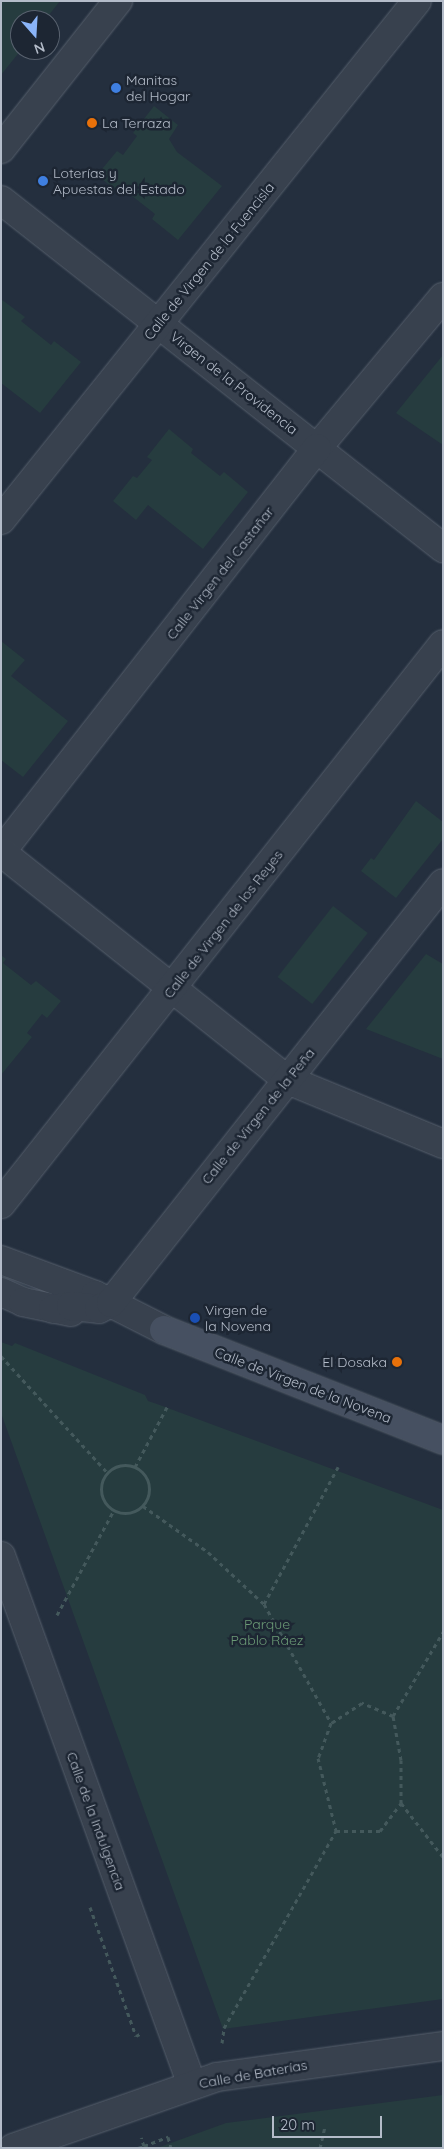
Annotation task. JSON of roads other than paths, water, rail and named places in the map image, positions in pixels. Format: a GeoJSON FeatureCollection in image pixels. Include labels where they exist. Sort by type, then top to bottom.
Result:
{"type":"FeatureCollection","features":[{"type":"Feature","properties":{"kind":"street"},"geometry":{"type":"LineString","coordinates":[[1,148],[118,1]]}},
{"type":"Feature","properties":{"kind":"street","name":"Calle de Virgen de la Fuencisla"},"geometry":{"type":"LineString","coordinates":[[1,520],[417,1]]}},
{"type":"Feature","properties":{"kind":"street","name":"Virgen de la Providencia"},"geometry":{"type":"LineString","coordinates":[[1,200],[443,548]]}},
{"type":"Feature","properties":{"kind":"street","name":"Calle Virgen del Castañar"},"geometry":{"type":"LineString","coordinates":[[1,852],[317,448],[443,297]]}},
{"type":"Feature","properties":{"kind":"street","name":"Calle de Virgen de los Reyes"},"geometry":{"type":"LineString","coordinates":[[1,1204],[443,644]]}},
{"type":"Feature","properties":{"kind":"street"},"geometry":{"type":"LineString","coordinates":[[1,852],[171,990],[288,1080],[443,1144]]}},
{"type":"Feature","properties":{"kind":"street","name":"Calle de Virgen de la Peña"},"geometry":{"type":"LineString","coordinates":[[111,1303],[443,883]]}},
{"type":"Feature","properties":{"kind":"street","name":"Calle de Virgen de la Novena"},"geometry":{"type":"LineString","coordinates":[[1,1260],[111,1303],[164,1330],[443,1440]]}},
{"type":"Feature","properties":{"kind":"street","name":"Calle de Virgen de la Novena"},"geometry":{"type":"LineString","coordinates":[[1,1292],[23,1302],[53,1309],[164,1330]]}},
{"type":"Feature","properties":{"kind":"street"},"geometry":{"type":"LineString","coordinates":[[53,1309],[99,1309],[111,1303]]}},
{"type":"Feature","properties":{"kind":"street","name":"Calle de la Indulgencia"},"geometry":{"type":"LineString","coordinates":[[1,1556],[27,1629],[204,2081]]}},
{"type":"Feature","properties":{"kind":"street","name":"Calle de Baterías"},"geometry":{"type":"LineString","coordinates":[[13,2148],[204,2081],[443,2046]]}},
{"type":"Feature","properties":{"kind":"place","name":"Manitas del Hogar"},"geometry":{"type":"Point","coordinates":[116,88]}},
{"type":"Feature","properties":{"kind":"place","name":"La Terraza"},"geometry":{"type":"Point","coordinates":[92,123]}},
{"type":"Feature","properties":{"kind":"place","name":"Loterías y Apuestas del Estado"},"geometry":{"type":"Point","coordinates":[43,181]}},
{"type":"Feature","properties":{"kind":"place","name":"Virgen de la Novena"},"geometry":{"type":"Point","coordinates":[195,1318]}},
{"type":"Feature","properties":{"kind":"place","name":"El Dosaka"},"geometry":{"type":"Point","coordinates":[397,1362]}},
{"type":"Feature","properties":{"kind":"park label","name":"Parque Pablo Ráez"},"geometry":{"type":"Point","coordinates":[267,1632]}}]}
